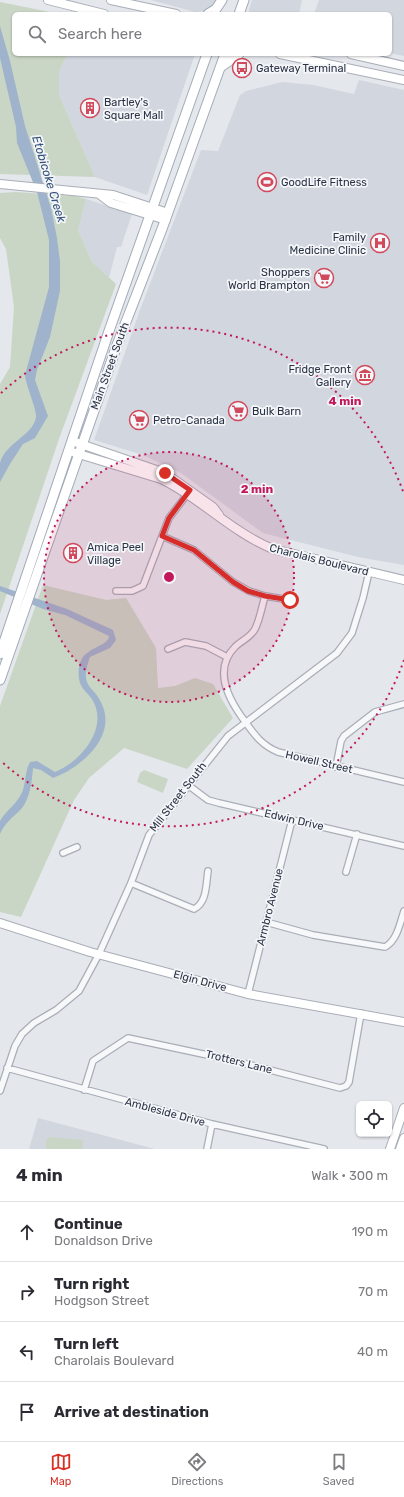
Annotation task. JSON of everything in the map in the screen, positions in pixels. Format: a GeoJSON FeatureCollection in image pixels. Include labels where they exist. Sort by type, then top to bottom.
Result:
{"type":"FeatureCollection","features":[{"type":"Feature","properties":{"kind":"main road"},"geometry":{"type":"LineString","coordinates":[[211,12],[216,9],[222,0]]}},
{"type":"Feature","properties":{"kind":"main road"},"geometry":{"type":"LineString","coordinates":[[222,12],[226,0]]}},
{"type":"Feature","properties":{"kind":"main road"},"geometry":{"type":"LineString","coordinates":[[240,12],[245,0]]}},
{"type":"Feature","properties":{"kind":"main road"},"geometry":{"type":"LineString","coordinates":[[245,0],[246,12]]}},
{"type":"Feature","properties":{"kind":"main road","name":"Main Street South"},"geometry":{"type":"LineString","coordinates":[[29,583],[81,450],[117,345],[167,217],[224,56]]}},
{"type":"Feature","properties":{"kind":"main road"},"geometry":{"type":"LineString","coordinates":[[219,71],[224,63],[236,56]]}},
{"type":"Feature","properties":{"kind":"main road","name":"Main Street South"},"geometry":{"type":"LineString","coordinates":[[0,680],[3,649],[6,638],[19,612],[29,583],[72,441],[178,136],[203,59]]}},
{"type":"Feature","properties":{"kind":"main road"},"geometry":{"type":"LineString","coordinates":[[178,136],[194,141]]}},
{"type":"Feature","properties":{"kind":"street"},"geometry":{"type":"LineString","coordinates":[[48,0],[96,12]]}},
{"type":"Feature","properties":{"kind":"street"},"geometry":{"type":"LineString","coordinates":[[111,0],[167,12]]}},
{"type":"Feature","properties":{"kind":"street"},"geometry":{"type":"LineString","coordinates":[[290,56],[404,80]]}},
{"type":"Feature","properties":{"kind":"street"},"geometry":{"type":"LineString","coordinates":[[360,56],[404,66]]}},
{"type":"Feature","properties":{"kind":"street"},"geometry":{"type":"LineString","coordinates":[[357,70],[368,62],[379,60]]}},
{"type":"Feature","properties":{"kind":"street"},"geometry":{"type":"LineString","coordinates":[[0,184],[99,193],[111,203],[167,217]]}},
{"type":"Feature","properties":{"kind":"street","name":"Charolais Boulevard"},"geometry":{"type":"LineString","coordinates":[[72,441],[81,450]]}},
{"type":"Feature","properties":{"kind":"street","name":"Charolais Boulevard"},"geometry":{"type":"LineString","coordinates":[[69,451],[81,450],[161,479],[188,492],[210,512],[220,516],[257,543],[272,549],[404,580]]}},
{"type":"Feature","properties":{"kind":"street"},"geometry":{"type":"LineString","coordinates":[[116,591],[132,591],[143,586],[169,518],[188,492]]}},
{"type":"Feature","properties":{"kind":"street"},"geometry":{"type":"LineString","coordinates":[[162,536],[194,550],[233,582],[248,591],[265,596],[290,600]]}},
{"type":"Feature","properties":{"kind":"street","name":"Mill Street South"},"geometry":{"type":"LineString","coordinates":[[0,1091],[15,1046],[22,1034],[34,1023],[56,1010],[79,992],[99,954],[131,884],[149,835],[228,736],[337,653],[352,633],[363,598],[369,572]]}},
{"type":"Feature","properties":{"kind":"street"},"geometry":{"type":"LineString","coordinates":[[168,649],[185,642],[206,646],[227,657],[235,646],[255,629],[265,596]]}},
{"type":"Feature","properties":{"kind":"street","name":"Howell Street"},"geometry":{"type":"LineString","coordinates":[[227,657],[224,676],[226,691],[246,722],[265,747],[278,752],[404,782]]}},
{"type":"Feature","properties":{"kind":"street"},"geometry":{"type":"LineString","coordinates":[[336,766],[341,741],[344,736],[375,712],[404,704]]}},
{"type":"Feature","properties":{"kind":"street","name":"Edwin Drive"},"geometry":{"type":"LineString","coordinates":[[188,785],[208,800],[219,804],[357,834],[404,846]]}},
{"type":"Feature","properties":{"kind":"street","name":"Armbro Avenue"},"geometry":{"type":"LineString","coordinates":[[248,994],[292,820]]}},
{"type":"Feature","properties":{"kind":"street"},"geometry":{"type":"LineString","coordinates":[[346,872],[357,834]]}},
{"type":"Feature","properties":{"kind":"street"},"geometry":{"type":"LineString","coordinates":[[63,853],[77,847]]}},
{"type":"Feature","properties":{"kind":"street"},"geometry":{"type":"LineString","coordinates":[[131,884],[194,909],[200,907],[203,901],[208,871]]}},
{"type":"Feature","properties":{"kind":"street"},"geometry":{"type":"LineString","coordinates":[[266,922],[313,935],[385,947],[394,939],[404,911]]}},
{"type":"Feature","properties":{"kind":"street","name":"Elgin Drive"},"geometry":{"type":"LineString","coordinates":[[1,924],[99,954],[248,994],[314,1007],[361,1013],[404,1022]]}},
{"type":"Feature","properties":{"kind":"street","name":"Trotters Lane"},"geometry":{"type":"LineString","coordinates":[[84,1090],[93,1061],[128,1038],[231,1060],[340,1088],[346,1086],[349,1082],[361,1013]]}},
{"type":"Feature","properties":{"kind":"street","name":"Ambleside Drive"},"geometry":{"type":"LineString","coordinates":[[7,1068],[212,1124],[324,1149]]}},
{"type":"Feature","properties":{"kind":"street"},"geometry":{"type":"LineString","coordinates":[[390,1149],[404,1108]]}},
{"type":"Feature","properties":{"kind":"street"},"geometry":{"type":"LineString","coordinates":[[207,1149],[212,1124]]}},
{"type":"Feature","properties":{"kind":"street"},"geometry":{"type":"LineString","coordinates":[[400,1149],[404,1138]]}},
{"type":"Feature","properties":{"kind":"shaded area"},"geometry":{"type":"Polygon","coordinates":[[[151,0],[219,0],[209,10],[195,12],[151,0]]]}},
{"type":"Feature","properties":{"kind":"shaded area"},"geometry":{"type":"Polygon","coordinates":[[[252,0],[302,0],[299,12],[250,12],[252,0]]]}},
{"type":"Feature","properties":{"kind":"shaded area"},"geometry":{"type":"Polygon","coordinates":[[[319,0],[404,0],[404,56],[392,53],[392,12],[315,12],[319,0]]]}},
{"type":"Feature","properties":{"kind":"shaded area"},"geometry":{"type":"Polygon","coordinates":[[[66,56],[194,56],[147,195],[95,177],[59,95],[59,72],[66,56]]]}},
{"type":"Feature","properties":{"kind":"shaded area"},"geometry":{"type":"Polygon","coordinates":[[[359,80],[404,90],[404,565],[358,557],[263,533],[181,473],[143,455],[94,440],[140,310],[201,150],[218,151],[240,95],[246,91],[282,82],[313,85],[354,94],[359,80]]]}},
{"type":"Feature","properties":{"kind":"shaded area"},"geometry":{"type":"Polygon","coordinates":[[[86,199],[132,214],[121,247],[117,247],[109,278],[92,262],[78,230],[86,199]]]}},
{"type":"Feature","properties":{"kind":"shaded area"},"geometry":{"type":"Polygon","coordinates":[[[38,1118],[155,1149],[29,1149],[38,1118]]]}},
{"type":"Feature","properties":{"kind":"green space"},"geometry":{"type":"Polygon","coordinates":[[[0,2],[50,12],[12,12],[12,56],[66,56],[59,72],[59,95],[95,177],[0,174],[0,2]]]}},
{"type":"Feature","properties":{"kind":"green space"},"geometry":{"type":"Polygon","coordinates":[[[16,192],[74,196],[86,199],[78,230],[92,262],[116,284],[59,439],[0,614],[0,384],[10,367],[14,307],[6,249],[0,238],[0,193],[16,192]]]}},
{"type":"Feature","properties":{"kind":"green space"},"geometry":{"type":"Polygon","coordinates":[[[43,585],[106,600],[126,598],[156,648],[158,688],[175,686],[195,678],[213,684],[233,718],[187,769],[124,748],[89,778],[74,800],[21,917],[0,912],[0,706],[43,585]]]}},
{"type":"Feature","properties":{"kind":"green space"},"geometry":{"type":"Polygon","coordinates":[[[144,770],[168,779],[163,793],[137,782],[140,773],[144,770]]]}},
{"type":"Feature","properties":{"kind":"green space"},"geometry":{"type":"Polygon","coordinates":[[[49,1137],[83,1140],[83,1149],[46,1149],[46,1140],[49,1137]]]}},
{"type":"Feature","properties":{"kind":"water"},"geometry":{"type":"Polygon","coordinates":[[[0,26],[10,61],[25,126],[51,208],[60,261],[60,291],[50,337],[37,370],[35,380],[48,416],[35,438],[23,444],[0,482],[0,463],[3,456],[13,444],[30,429],[34,424],[36,417],[25,375],[49,287],[49,240],[37,192],[17,143],[16,127],[0,58],[0,26]]]}},
{"type":"Feature","properties":{"kind":"water"},"geometry":{"type":"Polygon","coordinates":[[[0,586],[67,609],[113,630],[116,640],[110,648],[90,657],[87,668],[86,676],[89,686],[100,700],[103,707],[105,719],[104,730],[100,741],[84,760],[53,778],[41,770],[33,768],[30,789],[25,804],[7,823],[0,834],[0,821],[21,795],[30,762],[37,761],[55,772],[64,768],[80,755],[93,737],[96,728],[96,708],[94,702],[82,687],[80,682],[79,667],[81,660],[85,655],[108,640],[109,636],[65,615],[43,609],[0,591],[0,586]]]}},
{"type":"Feature","properties":{"kind":"place","name":"Gateway Terminal"},"geometry":{"type":"Point","coordinates":[242,68]}},
{"type":"Feature","properties":{"kind":"place","name":"Bartley's Square Mall"},"geometry":{"type":"Point","coordinates":[90,108]}},
{"type":"Feature","properties":{"kind":"place","name":"GoodLife Fitness"},"geometry":{"type":"Point","coordinates":[267,182]}},
{"type":"Feature","properties":{"kind":"place","name":"Family Medicine Clinic"},"geometry":{"type":"Point","coordinates":[380,243]}},
{"type":"Feature","properties":{"kind":"place","name":"Shoppers World Brampton"},"geometry":{"type":"Point","coordinates":[324,278]}},
{"type":"Feature","properties":{"kind":"place","name":"Fridge Front Gallery"},"geometry":{"type":"Point","coordinates":[365,375]}},
{"type":"Feature","properties":{"kind":"place","name":"Bulk Barn"},"geometry":{"type":"Point","coordinates":[238,411]}},
{"type":"Feature","properties":{"kind":"place","name":"Petro-Canada"},"geometry":{"type":"Point","coordinates":[139,420]}},
{"type":"Feature","properties":{"kind":"place","name":"Amica Peel Village"},"geometry":{"type":"Point","coordinates":[73,553]}},
{"type":"Feature","properties":{"kind":"route"},"geometry":{"type":"LineString","coordinates":[[165,473],[190,490],[169,518],[162,536],[194,550],[233,582],[248,591],[265,596],[290,600]]}},
{"type":"Feature","properties":{"kind":"water label","name":"Etobicoke Creek"},"geometry":{"type":"Point","coordinates":[49,179]}}]}
